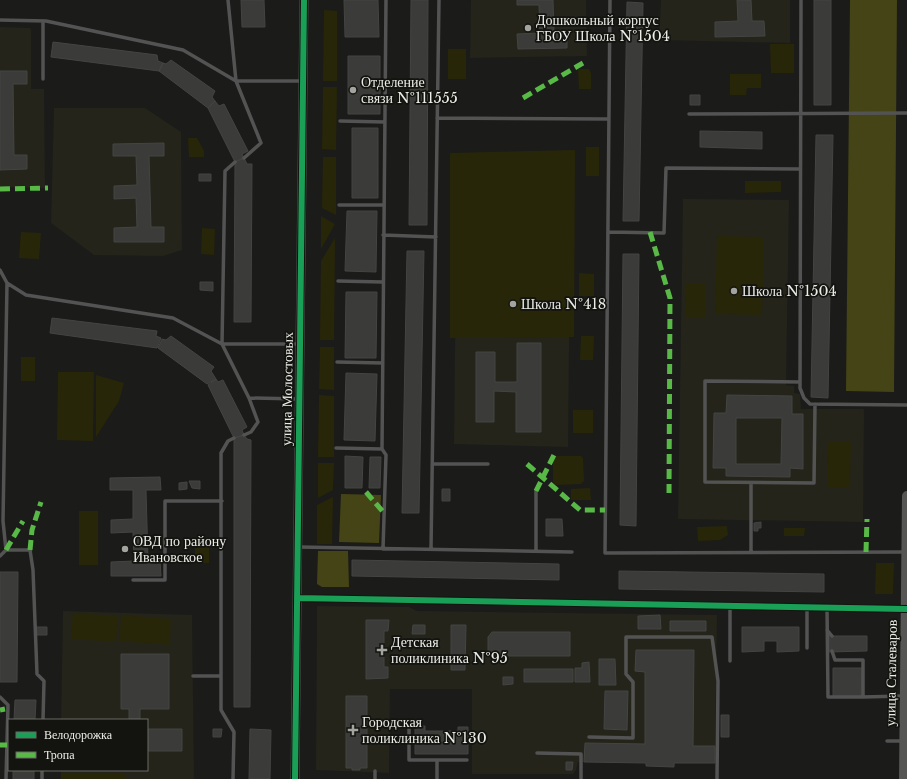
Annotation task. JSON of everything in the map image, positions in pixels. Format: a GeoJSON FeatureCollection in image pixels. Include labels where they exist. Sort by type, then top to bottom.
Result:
{"type":"FeatureCollection","features":[{"type":"Feature","properties":{"kind":"main road","name":"улица Сталеваров"},"geometry":{"type":"LineString","coordinates":[[904,779],[907,496]]}},
{"type":"Feature","properties":{"kind":"street","name":"улица Молостовых"},"geometry":{"type":"LineString","coordinates":[[295,779],[304,0]]}},
{"type":"Feature","properties":{"kind":"street"},"geometry":{"type":"LineString","coordinates":[[297,598],[906,609]]}},
{"type":"Feature","properties":{"kind":"lane"},"geometry":{"type":"LineString","coordinates":[[228,0],[236,81],[262,143],[244,158]]}},
{"type":"Feature","properties":{"kind":"lane"},"geometry":{"type":"LineString","coordinates":[[383,548],[386,456],[382,449],[386,0]]}},
{"type":"Feature","properties":{"kind":"lane"},"geometry":{"type":"LineString","coordinates":[[431,549],[439,0]]}},
{"type":"Feature","properties":{"kind":"lane"},"geometry":{"type":"LineString","coordinates":[[610,0],[605,553],[906,552]]}},
{"type":"Feature","properties":{"kind":"lane"},"geometry":{"type":"LineString","coordinates":[[801,0],[800,382],[804,398],[810,404],[907,406]]}},
{"type":"Feature","properties":{"kind":"lane"},"geometry":{"type":"LineString","coordinates":[[0,20],[43,21],[183,50],[236,81],[303,81]]}},
{"type":"Feature","properties":{"kind":"lane"},"geometry":{"type":"LineString","coordinates":[[43,21],[43,79]]}},
{"type":"Feature","properties":{"kind":"lane"},"geometry":{"type":"LineString","coordinates":[[689,114],[907,114]]}},
{"type":"Feature","properties":{"kind":"lane"},"geometry":{"type":"LineString","coordinates":[[437,118],[608,119]]}},
{"type":"Feature","properties":{"kind":"lane"},"geometry":{"type":"LineString","coordinates":[[340,121],[384,122]]}},
{"type":"Feature","properties":{"kind":"lane"},"geometry":{"type":"LineString","coordinates":[[235,162],[225,171],[222,344],[249,398],[258,422],[251,432],[244,435]]}},
{"type":"Feature","properties":{"kind":"lane"},"geometry":{"type":"LineString","coordinates":[[609,232],[664,233],[666,168],[800,169]]}},
{"type":"Feature","properties":{"kind":"lane"},"geometry":{"type":"LineString","coordinates":[[339,205],[383,205]]}},
{"type":"Feature","properties":{"kind":"lane"},"geometry":{"type":"LineString","coordinates":[[383,235],[436,237]]}},
{"type":"Feature","properties":{"kind":"lane"},"geometry":{"type":"LineString","coordinates":[[0,270],[7,283],[4,521],[6,550]]}},
{"type":"Feature","properties":{"kind":"lane"},"geometry":{"type":"LineString","coordinates":[[338,281],[383,282]]}},
{"type":"Feature","properties":{"kind":"lane"},"geometry":{"type":"LineString","coordinates":[[7,283],[26,295],[173,318],[222,344],[300,344]]}},
{"type":"Feature","properties":{"kind":"lane"},"geometry":{"type":"LineString","coordinates":[[337,362],[383,363]]}},
{"type":"Feature","properties":{"kind":"lane"},"geometry":{"type":"LineString","coordinates":[[800,382],[705,381],[705,482],[814,483],[815,404]]}},
{"type":"Feature","properties":{"kind":"lane"},"geometry":{"type":"LineString","coordinates":[[249,398],[299,399]]}},
{"type":"Feature","properties":{"kind":"lane"},"geometry":{"type":"LineString","coordinates":[[233,779],[234,732],[221,710],[222,453],[228,441],[234,438]]}},
{"type":"Feature","properties":{"kind":"lane"},"geometry":{"type":"LineString","coordinates":[[336,448],[382,449]]}},
{"type":"Feature","properties":{"kind":"lane"},"geometry":{"type":"LineString","coordinates":[[432,464],[488,464]]}},
{"type":"Feature","properties":{"kind":"lane"},"geometry":{"type":"LineString","coordinates":[[751,483],[751,552]]}},
{"type":"Feature","properties":{"kind":"lane"},"geometry":{"type":"LineString","coordinates":[[536,491],[536,551]]}},
{"type":"Feature","properties":{"kind":"lane"},"geometry":{"type":"LineString","coordinates":[[133,580],[165,580],[165,502],[222,501]]}},
{"type":"Feature","properties":{"kind":"lane"},"geometry":{"type":"LineString","coordinates":[[298,547],[572,552]]}},
{"type":"Feature","properties":{"kind":"lane"},"geometry":{"type":"LineString","coordinates":[[0,556],[6,550],[30,550],[33,570],[37,674],[44,681],[43,719]]}},
{"type":"Feature","properties":{"kind":"lane"},"geometry":{"type":"LineString","coordinates":[[730,606],[730,661]]}},
{"type":"Feature","properties":{"kind":"lane"},"geometry":{"type":"LineString","coordinates":[[807,607],[807,648]]}},
{"type":"Feature","properties":{"kind":"lane"},"geometry":{"type":"LineString","coordinates":[[827,608],[828,697],[905,696]]}},
{"type":"Feature","properties":{"kind":"lane"},"geometry":{"type":"LineString","coordinates":[[827,630],[832,636]]}},
{"type":"Feature","properties":{"kind":"lane"},"geometry":{"type":"LineString","coordinates":[[589,737],[633,738],[633,682],[626,674],[626,637],[712,638],[718,681],[717,779]]}},
{"type":"Feature","properties":{"kind":"lane"},"geometry":{"type":"LineString","coordinates":[[832,651],[835,660],[863,660],[863,697]]}},
{"type":"Feature","properties":{"kind":"lane"},"geometry":{"type":"LineString","coordinates":[[193,676],[222,676]]}},
{"type":"Feature","properties":{"kind":"lane"},"geometry":{"type":"LineString","coordinates":[[0,698],[8,705],[6,779]]}},
{"type":"Feature","properties":{"kind":"lane"},"geometry":{"type":"LineString","coordinates":[[409,728],[409,760],[466,760]]}},
{"type":"Feature","properties":{"kind":"lane"},"geometry":{"type":"LineString","coordinates":[[887,741],[904,741]]}},
{"type":"Feature","properties":{"kind":"lane"},"geometry":{"type":"LineString","coordinates":[[537,753],[581,754],[581,779]]}},
{"type":"Feature","properties":{"kind":"lane"},"geometry":{"type":"LineString","coordinates":[[437,760],[437,779]]}},
{"type":"Feature","properties":{"kind":"lane"},"geometry":{"type":"LineString","coordinates":[[375,771],[375,779]]}},
{"type":"Feature","properties":{"kind":"shaded area","name":"Дошкольный корпус ГБОУ Школа №1504"},"geometry":{"type":"Polygon","coordinates":[[[471,0],[586,0],[587,56],[470,58],[471,0]]]}},
{"type":"Feature","properties":{"kind":"shaded area","name":"Дошкольный корпус ГБОУ Школа №1504"},"geometry":{"type":"Polygon","coordinates":[[[661,0],[790,0],[790,43],[659,40],[661,0]]]}},
{"type":"Feature","properties":{"kind":"shaded area"},"geometry":{"type":"Polygon","coordinates":[[[850,0],[897,0],[894,392],[846,391],[850,0]]]}},
{"type":"Feature","properties":{"kind":"shaded area"},"geometry":{"type":"Polygon","coordinates":[[[324,10],[337,11],[337,81],[323,81],[324,10]]]}},
{"type":"Feature","properties":{"kind":"shaded area"},"geometry":{"type":"Polygon","coordinates":[[[0,27],[30,28],[31,30],[31,89],[44,89],[45,188],[0,187],[0,27]]]}},
{"type":"Feature","properties":{"kind":"shaded area"},"geometry":{"type":"Polygon","coordinates":[[[770,44],[794,44],[794,73],[771,73],[770,44]]]}},
{"type":"Feature","properties":{"kind":"shaded area"},"geometry":{"type":"Polygon","coordinates":[[[448,49],[466,49],[466,79],[448,79],[448,49]]]}},
{"type":"Feature","properties":{"kind":"shaded area"},"geometry":{"type":"Polygon","coordinates":[[[578,69],[589,69],[591,73],[591,89],[579,89],[578,69]]]}},
{"type":"Feature","properties":{"kind":"shaded area"},"geometry":{"type":"Polygon","coordinates":[[[730,74],[761,74],[761,88],[747,88],[746,95],[730,95],[730,74]]]}},
{"type":"Feature","properties":{"kind":"shaded area"},"geometry":{"type":"Polygon","coordinates":[[[323,87],[337,87],[336,150],[322,149],[323,87]]]}},
{"type":"Feature","properties":{"kind":"shaded area"},"geometry":{"type":"Polygon","coordinates":[[[54,108],[145,108],[181,132],[182,250],[163,256],[94,255],[51,223],[54,108]]]}},
{"type":"Feature","properties":{"kind":"shaded area"},"geometry":{"type":"Polygon","coordinates":[[[188,138],[197,138],[204,151],[204,157],[189,157],[188,138]]]}},
{"type":"Feature","properties":{"kind":"shaded area"},"geometry":{"type":"Polygon","coordinates":[[[586,147],[599,147],[599,176],[586,176],[586,147]]]}},
{"type":"Feature","properties":{"kind":"shaded area","name":"Школа №418"},"geometry":{"type":"Polygon","coordinates":[[[575,150],[574,337],[450,338],[450,153],[575,150]]]}},
{"type":"Feature","properties":{"kind":"shaded area"},"geometry":{"type":"Polygon","coordinates":[[[323,157],[336,157],[336,215],[322,208],[323,157]]]}},
{"type":"Feature","properties":{"kind":"shaded area","name":"Школа №418"},"geometry":{"type":"Polygon","coordinates":[[[571,159],[568,447],[454,444],[457,164],[571,159]]]}},
{"type":"Feature","properties":{"kind":"shaded area"},"geometry":{"type":"Polygon","coordinates":[[[745,181],[781,181],[781,192],[745,193],[745,181]]]}},
{"type":"Feature","properties":{"kind":"shaded area","name":"Школа №1504"},"geometry":{"type":"Polygon","coordinates":[[[683,199],[789,200],[786,385],[794,386],[794,393],[800,394],[801,409],[864,409],[863,522],[678,519],[683,199]]]}},
{"type":"Feature","properties":{"kind":"shaded area"},"geometry":{"type":"Polygon","coordinates":[[[321,216],[335,224],[321,249],[321,216]]]}},
{"type":"Feature","properties":{"kind":"shaded area"},"geometry":{"type":"Polygon","coordinates":[[[202,228],[215,229],[214,255],[201,254],[202,228]]]}},
{"type":"Feature","properties":{"kind":"shaded area"},"geometry":{"type":"Polygon","coordinates":[[[21,232],[41,233],[39,259],[19,258],[21,232]]]}},
{"type":"Feature","properties":{"kind":"shaded area"},"geometry":{"type":"Polygon","coordinates":[[[717,236],[764,237],[762,315],[715,314],[717,236]]]}},
{"type":"Feature","properties":{"kind":"shaded area"},"geometry":{"type":"Polygon","coordinates":[[[335,238],[334,340],[320,340],[321,261],[335,238]]]}},
{"type":"Feature","properties":{"kind":"shaded area"},"geometry":{"type":"Polygon","coordinates":[[[579,273],[594,274],[594,296],[579,296],[579,273]]]}},
{"type":"Feature","properties":{"kind":"shaded area"},"geometry":{"type":"Polygon","coordinates":[[[686,283],[706,283],[705,317],[685,317],[686,283]]]}},
{"type":"Feature","properties":{"kind":"shaded area"},"geometry":{"type":"Polygon","coordinates":[[[581,336],[594,336],[593,360],[580,360],[581,336]]]}},
{"type":"Feature","properties":{"kind":"shaded area"},"geometry":{"type":"Polygon","coordinates":[[[320,347],[334,347],[334,390],[319,389],[320,347]]]}},
{"type":"Feature","properties":{"kind":"shaded area"},"geometry":{"type":"Polygon","coordinates":[[[21,357],[35,357],[35,381],[21,381],[21,357]]]}},
{"type":"Feature","properties":{"kind":"shaded area"},"geometry":{"type":"Polygon","coordinates":[[[58,372],[94,372],[93,441],[57,440],[58,372]]]}},
{"type":"Feature","properties":{"kind":"shaded area"},"geometry":{"type":"Polygon","coordinates":[[[96,375],[124,383],[119,401],[96,437],[96,375]]]}},
{"type":"Feature","properties":{"kind":"shaded area"},"geometry":{"type":"Polygon","coordinates":[[[319,395],[334,396],[334,457],[318,457],[319,395]]]}},
{"type":"Feature","properties":{"kind":"shaded area"},"geometry":{"type":"Polygon","coordinates":[[[573,410],[593,410],[593,433],[573,433],[573,410]]]}},
{"type":"Feature","properties":{"kind":"shaded area"},"geometry":{"type":"Polygon","coordinates":[[[828,441],[851,441],[850,488],[827,488],[828,441]]]}},
{"type":"Feature","properties":{"kind":"shaded area"},"geometry":{"type":"Polygon","coordinates":[[[554,456],[581,456],[583,458],[584,481],[581,484],[556,485],[553,482],[554,456]]]}},
{"type":"Feature","properties":{"kind":"shaded area"},"geometry":{"type":"Polygon","coordinates":[[[318,463],[334,463],[333,490],[318,498],[318,463]]]}},
{"type":"Feature","properties":{"kind":"shaded area"},"geometry":{"type":"Polygon","coordinates":[[[590,488],[591,500],[571,500],[571,489],[590,488]]]}},
{"type":"Feature","properties":{"kind":"shaded area"},"geometry":{"type":"Polygon","coordinates":[[[341,494],[381,495],[379,543],[339,542],[341,494]]]}},
{"type":"Feature","properties":{"kind":"shaded area"},"geometry":{"type":"Polygon","coordinates":[[[333,497],[332,544],[317,544],[317,505],[333,497]]]}},
{"type":"Feature","properties":{"kind":"shaded area"},"geometry":{"type":"Polygon","coordinates":[[[79,511],[98,511],[98,565],[79,565],[79,511]]]}},
{"type":"Feature","properties":{"kind":"shaded area"},"geometry":{"type":"Polygon","coordinates":[[[727,526],[728,535],[720,540],[698,541],[697,527],[727,526]]]}},
{"type":"Feature","properties":{"kind":"shaded area"},"geometry":{"type":"Polygon","coordinates":[[[784,528],[805,528],[804,536],[784,536],[784,528]]]}},
{"type":"Feature","properties":{"kind":"shaded area"},"geometry":{"type":"Polygon","coordinates":[[[195,546],[209,546],[209,563],[195,563],[195,546]]]}},
{"type":"Feature","properties":{"kind":"shaded area"},"geometry":{"type":"Polygon","coordinates":[[[318,551],[348,551],[349,587],[322,587],[317,584],[318,551]]]}},
{"type":"Feature","properties":{"kind":"shaded area"},"geometry":{"type":"Polygon","coordinates":[[[876,563],[894,563],[893,594],[875,594],[876,563]]]}},
{"type":"Feature","properties":{"kind":"shaded area"},"geometry":{"type":"Polygon","coordinates":[[[317,606],[409,607],[417,611],[717,615],[715,763],[675,763],[674,767],[646,766],[646,763],[578,762],[576,770],[573,774],[472,774],[472,689],[390,689],[389,773],[316,770],[317,606]]]}},
{"type":"Feature","properties":{"kind":"shaded area"},"geometry":{"type":"Polygon","coordinates":[[[63,611],[192,615],[194,779],[125,779],[125,773],[61,773],[61,771],[148,771],[148,719],[61,719],[63,611]]]}},
{"type":"Feature","properties":{"kind":"shaded area"},"geometry":{"type":"Polygon","coordinates":[[[73,613],[118,616],[116,642],[71,639],[73,613]]]}},
{"type":"Feature","properties":{"kind":"shaded area"},"geometry":{"type":"Polygon","coordinates":[[[121,615],[171,619],[170,645],[119,641],[121,615]]]}},
{"type":"Feature","properties":{"kind":"shaded area"},"geometry":{"type":"Polygon","coordinates":[[[61,773],[125,773],[125,779],[61,779],[61,773]]]}},
{"type":"Feature","properties":{"kind":"building"},"geometry":{"type":"Polygon","coordinates":[[[241,0],[264,0],[265,27],[242,27],[241,0]]]}},
{"type":"Feature","properties":{"kind":"building"},"geometry":{"type":"Polygon","coordinates":[[[344,0],[378,0],[379,37],[345,37],[344,0]]]}},
{"type":"Feature","properties":{"kind":"building"},"geometry":{"type":"Polygon","coordinates":[[[411,0],[428,0],[427,225],[409,225],[411,0]]]}},
{"type":"Feature","properties":{"kind":"building"},"geometry":{"type":"Polygon","coordinates":[[[517,0],[553,0],[554,33],[567,33],[567,48],[518,49],[517,34],[540,33],[539,5],[517,5],[517,0]]]}},
{"type":"Feature","properties":{"kind":"building"},"geometry":{"type":"Polygon","coordinates":[[[737,0],[751,0],[752,21],[764,21],[765,36],[715,37],[715,22],[738,21],[737,0]]]}},
{"type":"Feature","properties":{"kind":"building"},"geometry":{"type":"Polygon","coordinates":[[[814,0],[831,0],[831,105],[814,105],[814,0]]]}},
{"type":"Feature","properties":{"kind":"building"},"geometry":{"type":"Polygon","coordinates":[[[627,2],[643,3],[639,221],[623,221],[627,2]]]}},
{"type":"Feature","properties":{"kind":"building"},"geometry":{"type":"Polygon","coordinates":[[[53,42],[157,55],[158,61],[163,63],[159,71],[51,57],[53,42]]]}},
{"type":"Feature","properties":{"kind":"building"},"geometry":{"type":"Polygon","coordinates":[[[348,56],[380,56],[380,114],[348,114],[348,56]]]}},
{"type":"Feature","properties":{"kind":"building"},"geometry":{"type":"Polygon","coordinates":[[[171,60],[215,91],[212,97],[215,101],[208,108],[159,71],[163,63],[166,64],[171,60]]]}},
{"type":"Feature","properties":{"kind":"building"},"geometry":{"type":"Polygon","coordinates":[[[0,71],[27,71],[27,84],[13,84],[14,155],[27,155],[27,169],[0,170],[0,71]]]}},
{"type":"Feature","properties":{"kind":"building"},"geometry":{"type":"Polygon","coordinates":[[[690,95],[700,95],[700,105],[690,105],[690,95]]]}},
{"type":"Feature","properties":{"kind":"building"},"geometry":{"type":"Polygon","coordinates":[[[215,101],[219,106],[224,104],[248,151],[242,154],[244,158],[235,162],[208,108],[215,101]]]}},
{"type":"Feature","properties":{"kind":"building"},"geometry":{"type":"Polygon","coordinates":[[[352,128],[378,128],[378,198],[352,198],[352,128]]]}},
{"type":"Feature","properties":{"kind":"building"},"geometry":{"type":"Polygon","coordinates":[[[700,131],[762,132],[762,149],[700,147],[700,131]]]}},
{"type":"Feature","properties":{"kind":"building"},"geometry":{"type":"Polygon","coordinates":[[[816,135],[833,135],[828,398],[811,397],[816,135]]]}},
{"type":"Feature","properties":{"kind":"building"},"geometry":{"type":"Polygon","coordinates":[[[164,143],[164,156],[149,156],[151,227],[164,227],[164,242],[114,242],[114,228],[137,227],[136,198],[114,199],[114,186],[137,185],[136,156],[113,156],[113,144],[164,143]]]}},
{"type":"Feature","properties":{"kind":"building"},"geometry":{"type":"Polygon","coordinates":[[[244,158],[247,164],[252,164],[251,322],[234,322],[235,162],[244,158]]]}},
{"type":"Feature","properties":{"kind":"building"},"geometry":{"type":"Polygon","coordinates":[[[199,174],[211,174],[211,181],[199,181],[199,174]]]}},
{"type":"Feature","properties":{"kind":"building"},"geometry":{"type":"Polygon","coordinates":[[[347,211],[377,211],[376,272],[345,271],[347,211]]]}},
{"type":"Feature","properties":{"kind":"building"},"geometry":{"type":"Polygon","coordinates":[[[407,251],[424,251],[419,513],[402,513],[407,251]]]}},
{"type":"Feature","properties":{"kind":"building"},"geometry":{"type":"Polygon","coordinates":[[[623,254],[639,254],[636,526],[620,525],[623,254]]]}},
{"type":"Feature","properties":{"kind":"building"},"geometry":{"type":"Polygon","coordinates":[[[200,282],[213,282],[213,291],[200,290],[200,282]]]}},
{"type":"Feature","properties":{"kind":"building"},"geometry":{"type":"Polygon","coordinates":[[[346,292],[377,292],[376,358],[345,358],[346,292]]]}},
{"type":"Feature","properties":{"kind":"building"},"geometry":{"type":"Polygon","coordinates":[[[52,318],[157,331],[156,336],[161,338],[157,348],[50,333],[52,318]]]}},
{"type":"Feature","properties":{"kind":"building"},"geometry":{"type":"Polygon","coordinates":[[[171,336],[214,367],[211,371],[216,379],[207,384],[158,348],[162,339],[166,340],[171,336]]]}},
{"type":"Feature","properties":{"kind":"building"},"geometry":{"type":"Polygon","coordinates":[[[517,343],[541,343],[541,432],[516,432],[516,392],[494,391],[494,422],[476,422],[476,352],[495,352],[495,382],[517,382],[517,343]]]}},
{"type":"Feature","properties":{"kind":"building"},"geometry":{"type":"Polygon","coordinates":[[[346,373],[377,374],[375,441],[344,440],[346,373]]]}},
{"type":"Feature","properties":{"kind":"building"},"geometry":{"type":"Polygon","coordinates":[[[216,379],[218,382],[223,380],[247,427],[242,430],[244,435],[234,438],[208,385],[216,379]]]}},
{"type":"Feature","properties":{"kind":"building"},"geometry":{"type":"Polygon","coordinates":[[[727,395],[792,396],[792,414],[803,414],[803,469],[790,468],[790,477],[726,476],[726,468],[713,468],[714,413],[726,413],[727,395]],[[736,418],[736,464],[781,464],[782,418],[736,418]]]}},
{"type":"Feature","properties":{"kind":"building"},"geometry":{"type":"Polygon","coordinates":[[[244,435],[247,439],[251,440],[250,707],[234,707],[234,438],[244,435]]]}},
{"type":"Feature","properties":{"kind":"building"},"geometry":{"type":"Polygon","coordinates":[[[345,456],[363,457],[362,488],[345,488],[345,456]]]}},
{"type":"Feature","properties":{"kind":"building"},"geometry":{"type":"Polygon","coordinates":[[[370,457],[381,457],[380,488],[369,488],[370,457]]]}},
{"type":"Feature","properties":{"kind":"building"},"geometry":{"type":"Polygon","coordinates":[[[160,477],[161,490],[146,490],[148,561],[160,561],[161,576],[111,576],[111,562],[134,561],[133,532],[111,533],[111,520],[133,519],[133,490],[110,490],[110,478],[160,477]]]}},
{"type":"Feature","properties":{"kind":"building"},"geometry":{"type":"Polygon","coordinates":[[[189,481],[200,481],[200,489],[192,488],[189,481]]]}},
{"type":"Feature","properties":{"kind":"building"},"geometry":{"type":"Polygon","coordinates":[[[187,482],[187,489],[179,490],[179,483],[187,482]]]}},
{"type":"Feature","properties":{"kind":"building"},"geometry":{"type":"Polygon","coordinates":[[[442,489],[450,489],[450,501],[442,501],[442,489]]]}},
{"type":"Feature","properties":{"kind":"building"},"geometry":{"type":"Polygon","coordinates":[[[546,519],[562,519],[563,536],[546,536],[546,519]]]}},
{"type":"Feature","properties":{"kind":"building"},"geometry":{"type":"Polygon","coordinates":[[[761,522],[761,528],[758,528],[758,531],[754,531],[754,523],[761,522]]]}},
{"type":"Feature","properties":{"kind":"building"},"geometry":{"type":"Polygon","coordinates":[[[352,560],[559,564],[559,580],[352,576],[352,560]]]}},
{"type":"Feature","properties":{"kind":"building"},"geometry":{"type":"Polygon","coordinates":[[[619,571],[824,574],[824,592],[619,589],[619,571]]]}},
{"type":"Feature","properties":{"kind":"building"},"geometry":{"type":"Polygon","coordinates":[[[0,572],[18,572],[17,682],[0,682],[0,572]]]}},
{"type":"Feature","properties":{"kind":"building"},"geometry":{"type":"Polygon","coordinates":[[[660,615],[661,629],[638,629],[638,616],[660,615]]]}},
{"type":"Feature","properties":{"kind":"building"},"geometry":{"type":"Polygon","coordinates":[[[366,620],[389,620],[388,631],[384,631],[384,667],[388,667],[388,678],[366,679],[366,620]]]}},
{"type":"Feature","properties":{"kind":"building"},"geometry":{"type":"Polygon","coordinates":[[[670,621],[706,621],[706,631],[670,631],[670,621]]]}},
{"type":"Feature","properties":{"kind":"building"},"geometry":{"type":"Polygon","coordinates":[[[413,625],[425,625],[425,634],[412,634],[413,625]]]}},
{"type":"Feature","properties":{"kind":"building"},"geometry":{"type":"Polygon","coordinates":[[[451,625],[466,625],[465,670],[451,670],[451,625]]]}},
{"type":"Feature","properties":{"kind":"building"},"geometry":{"type":"Polygon","coordinates":[[[36,627],[47,627],[47,635],[36,635],[36,627]]]}},
{"type":"Feature","properties":{"kind":"building"},"geometry":{"type":"Polygon","coordinates":[[[742,627],[799,627],[799,651],[777,652],[777,641],[764,641],[764,651],[742,652],[742,627]]]}},
{"type":"Feature","properties":{"kind":"building"},"geometry":{"type":"Polygon","coordinates":[[[492,632],[570,632],[570,656],[492,656],[488,650],[488,637],[492,632]]]}},
{"type":"Feature","properties":{"kind":"building"},"geometry":{"type":"Polygon","coordinates":[[[829,636],[867,636],[867,651],[828,652],[829,636]]]}},
{"type":"Feature","properties":{"kind":"building"},"geometry":{"type":"Polygon","coordinates":[[[636,650],[694,650],[693,746],[715,746],[715,763],[674,763],[674,767],[646,766],[646,763],[584,762],[585,743],[645,744],[645,672],[635,671],[636,650]]]}},
{"type":"Feature","properties":{"kind":"building"},"geometry":{"type":"Polygon","coordinates":[[[121,654],[169,654],[169,709],[140,709],[140,719],[129,719],[129,709],[121,709],[121,654]]]}},
{"type":"Feature","properties":{"kind":"building"},"geometry":{"type":"Polygon","coordinates":[[[599,659],[615,659],[616,685],[599,685],[599,659]]]}},
{"type":"Feature","properties":{"kind":"building"},"geometry":{"type":"Polygon","coordinates":[[[589,662],[590,682],[575,682],[575,668],[582,668],[582,663],[589,662]]]}},
{"type":"Feature","properties":{"kind":"building"},"geometry":{"type":"Polygon","coordinates":[[[833,668],[862,668],[861,696],[833,696],[833,668]]]}},
{"type":"Feature","properties":{"kind":"building"},"geometry":{"type":"Polygon","coordinates":[[[524,669],[573,669],[573,682],[524,682],[524,669]]]}},
{"type":"Feature","properties":{"kind":"building"},"geometry":{"type":"Polygon","coordinates":[[[503,677],[513,677],[513,684],[503,685],[503,677]]]}},
{"type":"Feature","properties":{"kind":"building"},"geometry":{"type":"Polygon","coordinates":[[[605,691],[628,691],[627,730],[604,729],[605,691]]]}},
{"type":"Feature","properties":{"kind":"building"},"geometry":{"type":"Polygon","coordinates":[[[346,696],[367,696],[367,768],[360,768],[360,770],[346,768],[346,696]]]}},
{"type":"Feature","properties":{"kind":"building"},"geometry":{"type":"Polygon","coordinates":[[[15,700],[36,700],[35,719],[14,719],[15,700]]]}},
{"type":"Feature","properties":{"kind":"building"},"geometry":{"type":"Polygon","coordinates":[[[721,715],[729,715],[729,737],[721,737],[721,715]]]}},
{"type":"Feature","properties":{"kind":"building"},"geometry":{"type":"Polygon","coordinates":[[[415,726],[425,726],[425,731],[458,731],[458,727],[468,727],[468,754],[415,754],[415,726]]]}},
{"type":"Feature","properties":{"kind":"building"},"geometry":{"type":"Polygon","coordinates":[[[148,729],[182,729],[182,751],[148,751],[148,729]]]}},
{"type":"Feature","properties":{"kind":"building"},"geometry":{"type":"Polygon","coordinates":[[[213,729],[222,729],[221,737],[213,737],[213,729]]]}},
{"type":"Feature","properties":{"kind":"building"},"geometry":{"type":"Polygon","coordinates":[[[250,729],[271,730],[270,779],[249,779],[250,729]]]}},
{"type":"Feature","properties":{"kind":"building"},"geometry":{"type":"Polygon","coordinates":[[[566,762],[573,762],[572,770],[566,770],[566,762]]]}},
{"type":"Feature","properties":{"kind":"building"},"geometry":{"type":"Polygon","coordinates":[[[13,771],[34,771],[34,779],[13,779],[13,771]]]}},
{"type":"Feature","properties":{"kind":"marked path"},"geometry":{"type":"LineString","coordinates":[[523,98],[583,63]]}},
{"type":"Feature","properties":{"kind":"marked path"},"geometry":{"type":"LineString","coordinates":[[0,189],[48,188]]}},
{"type":"Feature","properties":{"kind":"marked path"},"geometry":{"type":"LineString","coordinates":[[650,232],[670,298],[669,493]]}},
{"type":"Feature","properties":{"kind":"marked path"},"geometry":{"type":"LineString","coordinates":[[536,491],[555,453]]}},
{"type":"Feature","properties":{"kind":"marked path"},"geometry":{"type":"LineString","coordinates":[[527,464],[580,510],[605,510]]}},
{"type":"Feature","properties":{"kind":"marked path"},"geometry":{"type":"LineString","coordinates":[[366,492],[384,513]]}},
{"type":"Feature","properties":{"kind":"marked path"},"geometry":{"type":"LineString","coordinates":[[30,550],[32,530],[41,502]]}},
{"type":"Feature","properties":{"kind":"marked path"},"geometry":{"type":"LineString","coordinates":[[866,552],[867,519]]}},
{"type":"Feature","properties":{"kind":"marked path"},"geometry":{"type":"LineString","coordinates":[[6,550],[23,521]]}},
{"type":"Feature","properties":{"kind":"marked path"},"geometry":{"type":"LineString","coordinates":[[0,710],[5,709]]}},
{"type":"Feature","properties":{"kind":"marked path"},"geometry":{"type":"LineString","coordinates":[[0,745],[7,745]]}},
{"type":"Feature","properties":{"kind":"cycle path"},"geometry":{"type":"LineString","coordinates":[[295,779],[304,0]]}},
{"type":"Feature","properties":{"kind":"cycle path"},"geometry":{"type":"LineString","coordinates":[[297,598],[906,609]]}},
{"type":"Feature","properties":{"kind":"place","name":"Дошкольный корпус ГБОУ Школа №1504"},"geometry":{"type":"Point","coordinates":[528,28]}},
{"type":"Feature","properties":{"kind":"place","name":"Отделение связи №111555"},"geometry":{"type":"Point","coordinates":[353,90]}},
{"type":"Feature","properties":{"kind":"place","name":"Школа №1504"},"geometry":{"type":"Point","coordinates":[734,291]}},
{"type":"Feature","properties":{"kind":"place","name":"Школа №418"},"geometry":{"type":"Point","coordinates":[513,304]}},
{"type":"Feature","properties":{"kind":"place","name":"ОВД по району Ивановское"},"geometry":{"type":"Point","coordinates":[125,549]}},
{"type":"Feature","properties":{"kind":"place","name":"Детская поликлиника №95"},"geometry":{"type":"Point","coordinates":[382,650]}},
{"type":"Feature","properties":{"kind":"place","name":"Городская поликлиника №130"},"geometry":{"type":"Point","coordinates":[353,730]}}]}
